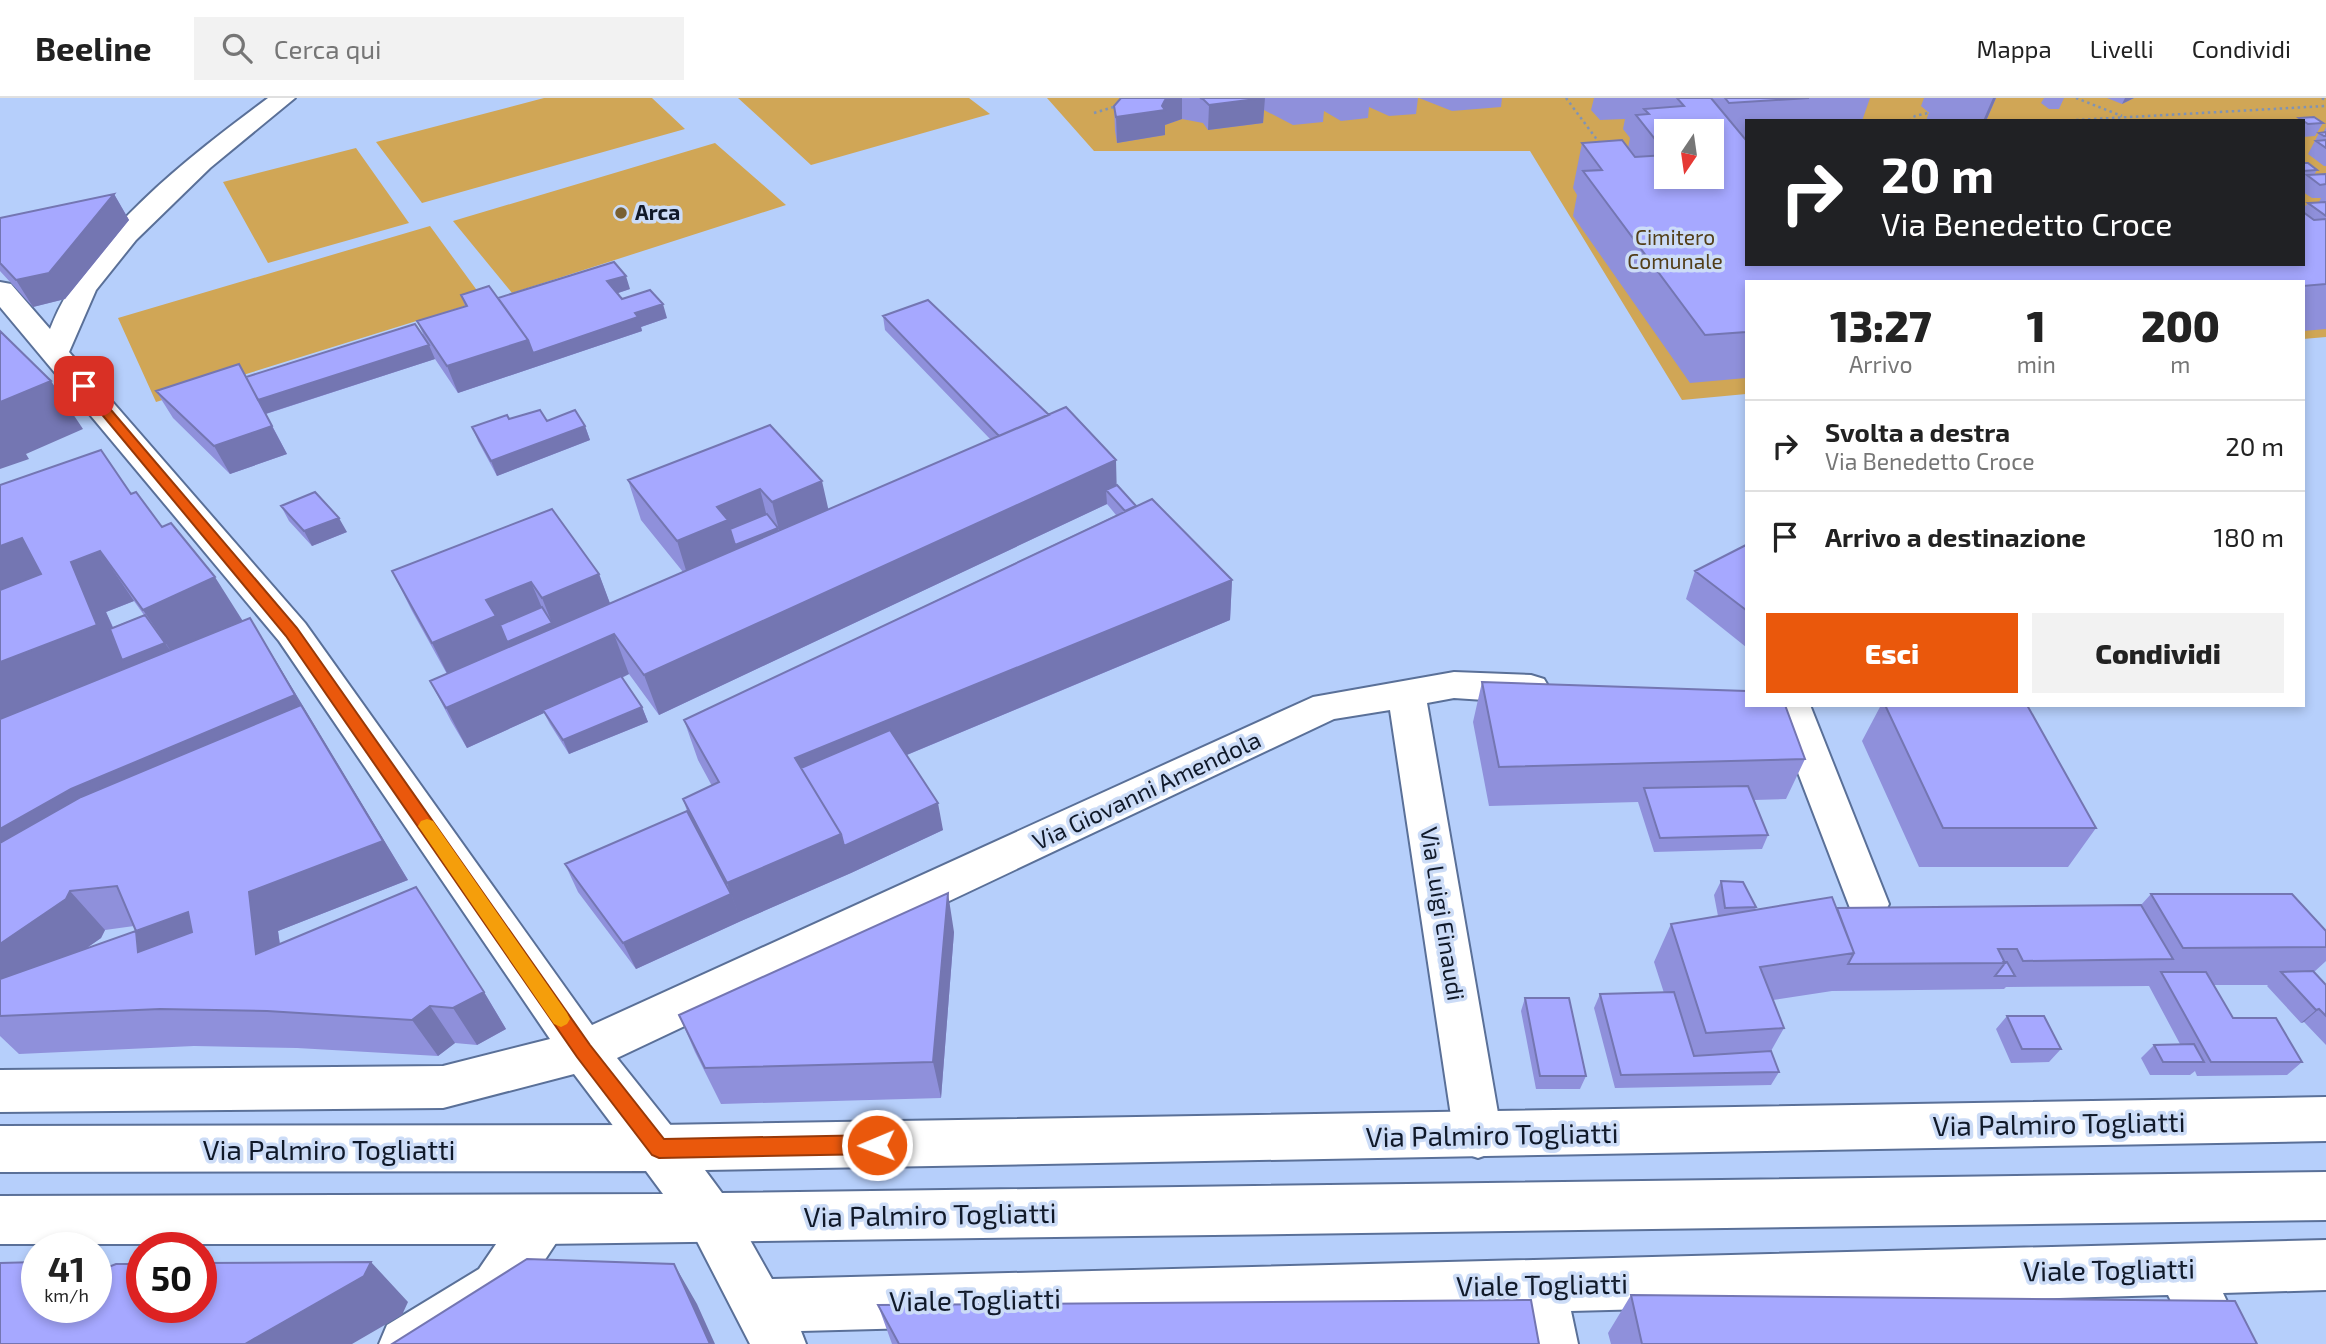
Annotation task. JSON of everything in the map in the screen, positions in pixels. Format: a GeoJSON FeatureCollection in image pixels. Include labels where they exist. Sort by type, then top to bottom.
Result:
{"type":"FeatureCollection","features":[{"type":"Feature","properties":{"kind":"street"},"geometry":{"type":"LineString","coordinates":[[55,351],[82,290],[145,213],[218,147],[284,98]]}},
{"type":"Feature","properties":{"kind":"street"},"geometry":{"type":"LineString","coordinates":[[1,290],[292,632],[584,1051],[710,1218],[769,1325]]}},
{"type":"Feature","properties":{"kind":"street"},"geometry":{"type":"LineString","coordinates":[[254,648],[292,632]]}},
{"type":"Feature","properties":{"kind":"street","name":"Via Giovanni Amendola"},"geometry":{"type":"LineString","coordinates":[[0,1091],[443,1087],[584,1051],[1326,707],[1454,685],[1565,691]]}},
{"type":"Feature","properties":{"kind":"street","name":"Via Luigi Einaudi"},"geometry":{"type":"LineString","coordinates":[[1406,692],[1478,1136]]}},
{"type":"Feature","properties":{"kind":"street"},"geometry":{"type":"LineString","coordinates":[[1792,707],[1868,904]]}},
{"type":"Feature","properties":{"kind":"street","name":"Via Palmiro Togliatti"},"geometry":{"type":"LineString","coordinates":[[0,1149],[659,1148],[1478,1136],[2326,1119]]}},
{"type":"Feature","properties":{"kind":"street","name":"Via Palmiro Togliatti"},"geometry":{"type":"LineString","coordinates":[[0,1220],[541,1220],[2326,1196]]}},
{"type":"Feature","properties":{"kind":"street"},"geometry":{"type":"LineString","coordinates":[[406,1344],[497,1287],[541,1220]]}},
{"type":"Feature","properties":{"kind":"street","name":"Viale Togliatti"},"geometry":{"type":"LineString","coordinates":[[769,1325],[1540,1285],[2326,1265]]}},
{"type":"Feature","properties":{"kind":"street"},"geometry":{"type":"LineString","coordinates":[[2182,1269],[2220,1344]]}},
{"type":"Feature","properties":{"kind":"street"},"geometry":{"type":"LineString","coordinates":[[1540,1285],[1551,1344]]}},
{"type":"Feature","properties":{"kind":"path"},"geometry":{"type":"LineString","coordinates":[[1566,98],[1603,148]]}},
{"type":"Feature","properties":{"kind":"path"},"geometry":{"type":"LineString","coordinates":[[2076,98],[2127,117]]}},
{"type":"Feature","properties":{"kind":"path"},"geometry":{"type":"LineString","coordinates":[[1094,113],[1132,102]]}},
{"type":"Feature","properties":{"kind":"path"},"geometry":{"type":"LineString","coordinates":[[2092,119],[2326,106]]}},
{"type":"Feature","properties":{"kind":"path"},"geometry":{"type":"LineString","coordinates":[[1911,119],[1936,112]]}},
{"type":"Feature","properties":{"kind":"path"},"geometry":{"type":"LineString","coordinates":[[2173,114],[2179,119]]}},
{"type":"Feature","properties":{"kind":"green space"},"geometry":{"type":"Polygon","coordinates":[[[544,98],[652,98],[685,129],[422,203],[376,142],[544,98]]]}},
{"type":"Feature","properties":{"kind":"green space"},"geometry":{"type":"Polygon","coordinates":[[[738,98],[969,98],[990,114],[811,165],[738,98]]]}},
{"type":"Feature","properties":{"kind":"green space","name":"Cimitero Comunale"},"geometry":{"type":"Polygon","coordinates":[[[1047,98],[2326,98],[2326,337],[2305,339],[2305,280],[1745,280],[1745,394],[1682,400],[1530,151],[1094,151],[1047,98]]]}},
{"type":"Feature","properties":{"kind":"green space","name":"Arca"},"geometry":{"type":"Polygon","coordinates":[[[715,143],[786,205],[512,293],[453,221],[715,143]]]}},
{"type":"Feature","properties":{"kind":"green space"},"geometry":{"type":"Polygon","coordinates":[[[356,148],[409,223],[268,263],[223,182],[356,148]]]}},
{"type":"Feature","properties":{"kind":"green space"},"geometry":{"type":"Polygon","coordinates":[[[430,226],[484,300],[156,402],[118,318],[430,226]]]}},
{"type":"Feature","properties":{"kind":"building"},"geometry":{"type":"Polygon","coordinates":[[[1121,98],[1171,98],[1165,100],[1162,106],[1165,110],[1116,117],[1114,106],[1121,98]]]}},
{"type":"Feature","properties":{"kind":"building"},"geometry":{"type":"Polygon","coordinates":[[[1200,98],[1264,98],[1209,105],[1200,98]]]}},
{"type":"Feature","properties":{"kind":"building"},"geometry":{"type":"Polygon","coordinates":[[[1677,98],[1711,98],[1745,139],[1745,266],[2305,266],[2305,213],[2314,220],[2326,219],[2326,284],[2305,286],[2305,280],[1745,280],[1745,332],[1705,335],[1583,171],[1602,170],[1582,143],[1622,140],[1635,157],[1654,156],[1654,189],[1724,189],[1724,119],[1654,119],[1654,138],[1636,115],[1649,114],[1644,109],[1684,106],[1677,98]]]}},
{"type":"Feature","properties":{"kind":"building"},"geometry":{"type":"Polygon","coordinates":[[[1725,98],[1809,98],[1729,103],[1725,98]]]}},
{"type":"Feature","properties":{"kind":"building"},"geometry":{"type":"Polygon","coordinates":[[[2314,117],[2323,123],[2308,124],[2305,119],[2299,118],[2314,117]]]}},
{"type":"Feature","properties":{"kind":"building"},"geometry":{"type":"Polygon","coordinates":[[[2326,140],[2326,148],[2316,141],[2326,140]]]}},
{"type":"Feature","properties":{"kind":"building"},"geometry":{"type":"Polygon","coordinates":[[[2305,163],[2308,163],[2317,170],[2305,171],[2305,163]]]}},
{"type":"Feature","properties":{"kind":"building"},"geometry":{"type":"Polygon","coordinates":[[[2326,174],[2326,184],[2320,185],[2307,175],[2326,174]]]}},
{"type":"Feature","properties":{"kind":"building"},"geometry":{"type":"Polygon","coordinates":[[[114,194],[49,273],[16,280],[0,263],[0,218],[114,194]]]}},
{"type":"Feature","properties":{"kind":"building"},"geometry":{"type":"Polygon","coordinates":[[[2326,202],[2326,216],[2308,203],[2326,202]]]}},
{"type":"Feature","properties":{"kind":"building"},"geometry":{"type":"Polygon","coordinates":[[[614,262],[626,276],[607,281],[622,299],[650,290],[663,304],[635,313],[638,317],[533,353],[528,340],[498,298],[614,262]]]}},
{"type":"Feature","properties":{"kind":"building"},"geometry":{"type":"Polygon","coordinates":[[[489,286],[528,340],[447,366],[417,321],[467,306],[461,295],[489,286]]]}},
{"type":"Feature","properties":{"kind":"building"},"geometry":{"type":"Polygon","coordinates":[[[928,300],[1049,415],[999,436],[883,316],[928,300]]]}},
{"type":"Feature","properties":{"kind":"building"},"geometry":{"type":"Polygon","coordinates":[[[415,324],[429,345],[258,400],[246,377],[415,324]]]}},
{"type":"Feature","properties":{"kind":"building"},"geometry":{"type":"Polygon","coordinates":[[[0,331],[51,381],[0,402],[0,331]]]}},
{"type":"Feature","properties":{"kind":"building"},"geometry":{"type":"Polygon","coordinates":[[[239,364],[272,426],[214,446],[156,391],[239,364]]]}},
{"type":"Feature","properties":{"kind":"building"},"geometry":{"type":"Polygon","coordinates":[[[1066,407],[1116,460],[644,675],[614,634],[446,708],[430,681],[1066,407]]]}},
{"type":"Feature","properties":{"kind":"building"},"geometry":{"type":"Polygon","coordinates":[[[540,410],[547,421],[575,410],[585,426],[491,461],[472,427],[507,415],[509,419],[540,410]]]}},
{"type":"Feature","properties":{"kind":"building"},"geometry":{"type":"Polygon","coordinates":[[[770,425],[822,481],[772,502],[760,489],[717,507],[728,520],[677,541],[628,480],[770,425]]]}},
{"type":"Feature","properties":{"kind":"building"},"geometry":{"type":"Polygon","coordinates":[[[101,450],[131,494],[136,492],[162,527],[171,523],[215,577],[143,610],[100,551],[71,562],[97,625],[0,662],[0,590],[41,574],[22,538],[0,546],[0,485],[101,450]]]}},
{"type":"Feature","properties":{"kind":"building"},"geometry":{"type":"Polygon","coordinates":[[[1117,485],[1136,506],[1125,511],[1106,490],[1117,485]]]}},
{"type":"Feature","properties":{"kind":"building"},"geometry":{"type":"Polygon","coordinates":[[[315,492],[339,518],[304,531],[281,506],[315,492]]]}},
{"type":"Feature","properties":{"kind":"building"},"geometry":{"type":"Polygon","coordinates":[[[1152,499],[1232,580],[795,758],[841,834],[727,883],[683,799],[719,782],[684,720],[1152,499]]]}},
{"type":"Feature","properties":{"kind":"building"},"geometry":{"type":"Polygon","coordinates":[[[552,509],[599,574],[542,598],[531,582],[486,600],[496,616],[432,643],[392,571],[552,509]]]}},
{"type":"Feature","properties":{"kind":"building"},"geometry":{"type":"Polygon","coordinates":[[[767,514],[778,528],[735,545],[730,529],[767,514]]]}},
{"type":"Feature","properties":{"kind":"building"},"geometry":{"type":"Polygon","coordinates":[[[1745,546],[1745,609],[1695,571],[1745,546]]]}},
{"type":"Feature","properties":{"kind":"building"},"geometry":{"type":"Polygon","coordinates":[[[542,607],[552,623],[507,642],[500,625],[542,607]]]}},
{"type":"Feature","properties":{"kind":"building"},"geometry":{"type":"Polygon","coordinates":[[[145,615],[165,643],[122,660],[110,629],[145,615]]]}},
{"type":"Feature","properties":{"kind":"building"},"geometry":{"type":"Polygon","coordinates":[[[250,618],[295,695],[71,789],[0,829],[0,719],[250,618]]]}},
{"type":"Feature","properties":{"kind":"building"},"geometry":{"type":"Polygon","coordinates":[[[621,676],[642,707],[563,740],[543,710],[621,676]]]}},
{"type":"Feature","properties":{"kind":"building"},"geometry":{"type":"Polygon","coordinates":[[[1482,682],[1745,691],[1745,707],[1786,707],[1805,759],[1499,767],[1482,682]]]}},
{"type":"Feature","properties":{"kind":"building"},"geometry":{"type":"Polygon","coordinates":[[[301,705],[383,841],[249,892],[256,954],[416,887],[484,992],[453,1008],[430,1006],[412,1020],[267,1011],[160,1009],[0,1016],[0,979],[136,931],[117,886],[70,891],[66,899],[0,944],[0,843],[81,797],[301,705]],[[188,912],[136,931],[138,952],[192,932],[188,912]]]}},
{"type":"Feature","properties":{"kind":"building"},"geometry":{"type":"Polygon","coordinates":[[[1886,707],[2028,707],[2096,828],[1943,828],[1886,707]]]}},
{"type":"Feature","properties":{"kind":"building"},"geometry":{"type":"Polygon","coordinates":[[[890,730],[938,803],[844,846],[841,834],[801,768],[890,730]]]}},
{"type":"Feature","properties":{"kind":"building"},"geometry":{"type":"Polygon","coordinates":[[[1748,786],[1768,835],[1660,838],[1644,788],[1748,786]]]}},
{"type":"Feature","properties":{"kind":"building"},"geometry":{"type":"Polygon","coordinates":[[[687,811],[731,894],[623,943],[565,864],[687,811]]]}},
{"type":"Feature","properties":{"kind":"building"},"geometry":{"type":"Polygon","coordinates":[[[1721,881],[1743,882],[1756,907],[1725,908],[1721,881]]]}},
{"type":"Feature","properties":{"kind":"building"},"geometry":{"type":"Polygon","coordinates":[[[948,893],[933,1062],[705,1068],[679,1015],[948,893]]]}},
{"type":"Feature","properties":{"kind":"building"},"geometry":{"type":"Polygon","coordinates":[[[2151,894],[2292,894],[2326,931],[2326,947],[2183,948],[2151,894]]]}},
{"type":"Feature","properties":{"kind":"building"},"geometry":{"type":"Polygon","coordinates":[[[1832,897],[1854,953],[1760,967],[1784,1028],[1706,1033],[1671,924],[1832,897]]]}},
{"type":"Feature","properties":{"kind":"building"},"geometry":{"type":"Polygon","coordinates":[[[2141,905],[2173,959],[2023,961],[2017,949],[1998,949],[2005,963],[1848,964],[1854,953],[1837,908],[2141,905]]]}},
{"type":"Feature","properties":{"kind":"building"},"geometry":{"type":"Polygon","coordinates":[[[2004,962],[2007,962],[2015,976],[1995,976],[2004,962]]]}},
{"type":"Feature","properties":{"kind":"building"},"geometry":{"type":"Polygon","coordinates":[[[2313,971],[2326,985],[2326,1016],[2319,1009],[2316,1010],[2281,972],[2313,971]]]}},
{"type":"Feature","properties":{"kind":"building"},"geometry":{"type":"Polygon","coordinates":[[[2161,972],[2206,972],[2233,1018],[2276,1018],[2302,1062],[2211,1062],[2161,972]]]}},
{"type":"Feature","properties":{"kind":"building"},"geometry":{"type":"Polygon","coordinates":[[[1674,992],[1694,1056],[1771,1051],[1779,1072],[1621,1075],[1600,994],[1674,992]]]}},
{"type":"Feature","properties":{"kind":"building"},"geometry":{"type":"Polygon","coordinates":[[[1525,998],[1569,998],[1586,1076],[1540,1076],[1525,998]]]}},
{"type":"Feature","properties":{"kind":"building"},"geometry":{"type":"Polygon","coordinates":[[[2007,1016],[2044,1016],[2061,1049],[2022,1049],[2007,1016]]]}},
{"type":"Feature","properties":{"kind":"building"},"geometry":{"type":"Polygon","coordinates":[[[2194,1044],[2204,1062],[2163,1062],[2154,1045],[2194,1044]]]}},
{"type":"Feature","properties":{"kind":"building"},"geometry":{"type":"Polygon","coordinates":[[[527,1259],[674,1264],[710,1344],[392,1344],[527,1259]]]}},
{"type":"Feature","properties":{"kind":"building"},"geometry":{"type":"Polygon","coordinates":[[[21,1262],[21,1323],[112,1323],[112,1266],[126,1264],[126,1323],[217,1323],[217,1263],[371,1262],[364,1276],[245,1344],[0,1344],[0,1263],[21,1262]]]}},
{"type":"Feature","properties":{"kind":"building"},"geometry":{"type":"Polygon","coordinates":[[[1631,1295],[2235,1301],[2257,1344],[1642,1344],[1631,1295]]]}},
{"type":"Feature","properties":{"kind":"building"},"geometry":{"type":"Polygon","coordinates":[[[1531,1300],[1539,1344],[899,1344],[878,1305],[1531,1300]]]}},
{"type":"Feature","properties":{"kind":"slow traffic"},"geometry":{"type":"LineString","coordinates":[[427,826],[561,1019]]}},
{"type":"Feature","properties":{"kind":"place","name":"Arca"},"geometry":{"type":"Point","coordinates":[621,213]}},
{"type":"Feature","properties":{"kind":"route"},"geometry":{"type":"LineString","coordinates":[[84,386],[292,632],[584,1051],[659,1148],[877,1145]]}}]}
